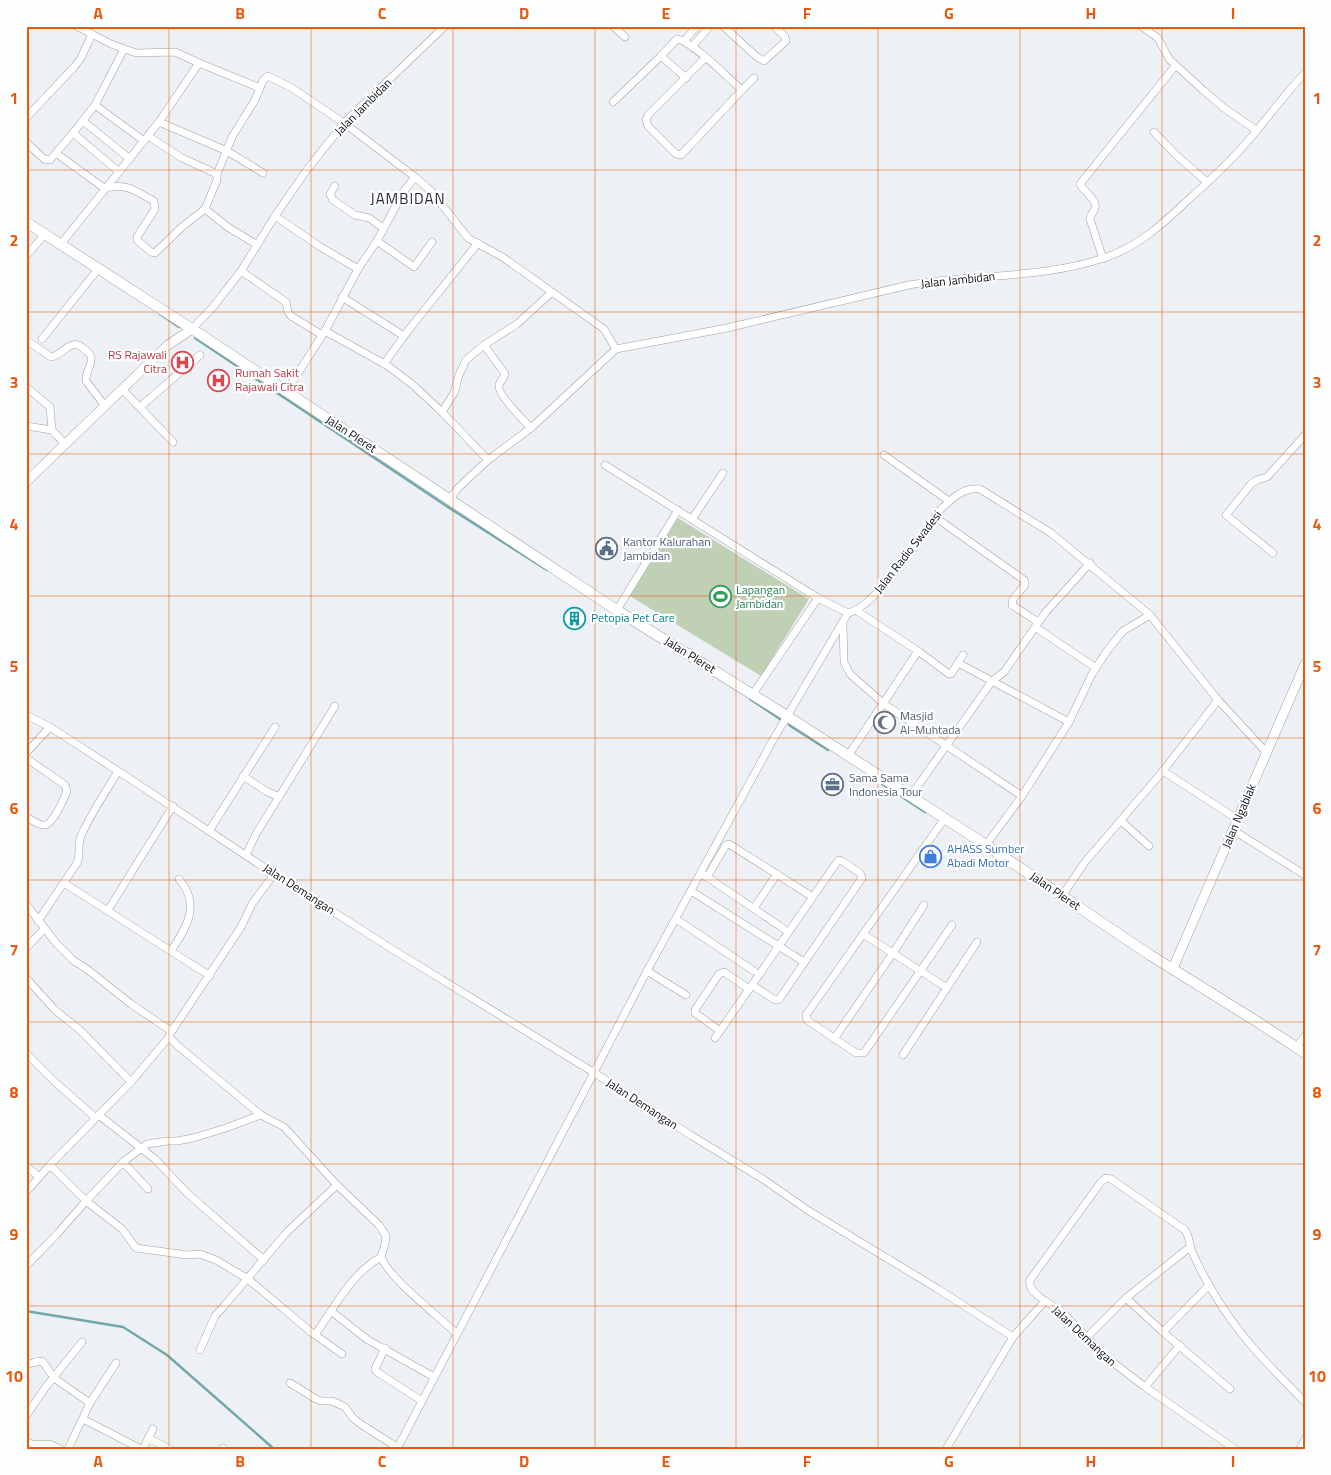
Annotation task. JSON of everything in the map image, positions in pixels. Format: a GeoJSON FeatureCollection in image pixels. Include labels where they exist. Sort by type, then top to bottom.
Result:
{"type":"FeatureCollection","features":[{"type":"Feature","properties":{"kind":"main road","name":"Jalan Pleret"},"geometry":{"type":"LineString","coordinates":[[26,222],[192,329],[617,610],[788,714],[944,818],[988,840],[1062,895],[1150,955],[1305,1053]]}},
{"type":"Feature","properties":{"kind":"street"},"geometry":{"type":"LineString","coordinates":[[76,26],[124,49],[142,54],[175,52],[260,88]]}},
{"type":"Feature","properties":{"kind":"street","name":"Jalan Jambidan"},"geometry":{"type":"LineString","coordinates":[[192,329],[213,307],[241,271],[256,244],[306,171],[344,123],[445,26]]}},
{"type":"Feature","properties":{"kind":"street"},"geometry":{"type":"LineString","coordinates":[[614,26],[625,37]]}},
{"type":"Feature","properties":{"kind":"street"},"geometry":{"type":"LineString","coordinates":[[684,41],[696,26]]}},
{"type":"Feature","properties":{"kind":"street"},"geometry":{"type":"LineString","coordinates":[[692,47],[710,26]]}},
{"type":"Feature","properties":{"kind":"street"},"geometry":{"type":"LineString","coordinates":[[723,26],[764,62],[786,41],[785,37],[774,26]]}},
{"type":"Feature","properties":{"kind":"street"},"geometry":{"type":"LineString","coordinates":[[1141,26],[1158,38],[1169,59],[1224,108],[1256,130]]}},
{"type":"Feature","properties":{"kind":"street"},"geometry":{"type":"LineString","coordinates":[[26,118],[75,66],[81,58],[92,34]]}},
{"type":"Feature","properties":{"kind":"street"},"geometry":{"type":"LineString","coordinates":[[613,102],[677,39],[684,41],[692,47],[742,90]]}},
{"type":"Feature","properties":{"kind":"street"},"geometry":{"type":"LineString","coordinates":[[26,142],[47,160],[50,160],[57,154],[95,105],[124,49]]}},
{"type":"Feature","properties":{"kind":"street"},"geometry":{"type":"LineString","coordinates":[[661,56],[686,78]]}},
{"type":"Feature","properties":{"kind":"street"},"geometry":{"type":"LineString","coordinates":[[705,58],[646,120],[648,126],[679,156],[754,78]]}},
{"type":"Feature","properties":{"kind":"street"},"geometry":{"type":"LineString","coordinates":[[61,244],[104,188],[159,122],[199,63]]}},
{"type":"Feature","properties":{"kind":"street"},"geometry":{"type":"LineString","coordinates":[[1103,259],[1090,219],[1095,203],[1080,184],[1176,64]]}},
{"type":"Feature","properties":{"kind":"street","name":"Jalan Jambidan"},"geometry":{"type":"LineString","coordinates":[[616,349],[727,328],[928,282],[1044,272],[1103,259],[1127,248],[1156,229],[1238,152],[1281,98],[1305,73]]}},
{"type":"Feature","properties":{"kind":"street"},"geometry":{"type":"LineString","coordinates":[[57,154],[104,188],[119,185],[126,186],[154,201],[155,210],[137,240],[155,253],[183,226],[205,209],[232,137],[255,100],[265,77],[272,77],[344,123],[415,177],[431,191],[468,238],[504,258],[604,330],[616,349],[531,428],[488,460],[457,489],[450,499]]}},
{"type":"Feature","properties":{"kind":"street"},"geometry":{"type":"LineString","coordinates":[[95,105],[146,139],[217,174]]}},
{"type":"Feature","properties":{"kind":"street"},"geometry":{"type":"LineString","coordinates":[[82,122],[130,159]]}},
{"type":"Feature","properties":{"kind":"street"},"geometry":{"type":"LineString","coordinates":[[159,122],[227,151],[263,173]]}},
{"type":"Feature","properties":{"kind":"street"},"geometry":{"type":"LineString","coordinates":[[1154,132],[1176,155],[1207,182]]}},
{"type":"Feature","properties":{"kind":"street"},"geometry":{"type":"LineString","coordinates":[[73,133],[118,171]]}},
{"type":"Feature","properties":{"kind":"street"},"geometry":{"type":"LineString","coordinates":[[286,392],[323,333],[404,191],[415,177]]}},
{"type":"Feature","properties":{"kind":"street"},"geometry":{"type":"LineString","coordinates":[[336,186],[330,194],[332,200],[355,215],[369,218],[383,228]]}},
{"type":"Feature","properties":{"kind":"street"},"geometry":{"type":"LineString","coordinates":[[205,209],[229,228],[256,244]]}},
{"type":"Feature","properties":{"kind":"street"},"geometry":{"type":"LineString","coordinates":[[275,216],[319,246],[358,269]]}},
{"type":"Feature","properties":{"kind":"street"},"geometry":{"type":"LineString","coordinates":[[26,256],[45,234]]}},
{"type":"Feature","properties":{"kind":"street"},"geometry":{"type":"LineString","coordinates":[[377,241],[414,267],[432,242]]}},
{"type":"Feature","properties":{"kind":"street"},"geometry":{"type":"LineString","coordinates":[[384,364],[478,243]]}},
{"type":"Feature","properties":{"kind":"street"},"geometry":{"type":"LineString","coordinates":[[42,339],[98,269]]}},
{"type":"Feature","properties":{"kind":"street"},"geometry":{"type":"LineString","coordinates":[[241,271],[286,302],[291,316],[384,364],[423,394],[488,460]]}},
{"type":"Feature","properties":{"kind":"street"},"geometry":{"type":"LineString","coordinates":[[442,412],[454,393],[466,360],[484,345],[517,324],[551,293]]}},
{"type":"Feature","properties":{"kind":"street"},"geometry":{"type":"LineString","coordinates":[[342,298],[404,336]]}},
{"type":"Feature","properties":{"kind":"street"},"geometry":{"type":"LineString","coordinates":[[26,482],[168,345],[192,329]]}},
{"type":"Feature","properties":{"kind":"street"},"geometry":{"type":"LineString","coordinates":[[26,340],[51,357],[59,355],[70,345],[75,344],[85,349],[91,355],[92,360],[86,381],[105,406]]}},
{"type":"Feature","properties":{"kind":"street"},"geometry":{"type":"LineString","coordinates":[[484,345],[504,371],[504,378],[499,384],[499,390],[531,428]]}},
{"type":"Feature","properties":{"kind":"street"},"geometry":{"type":"LineString","coordinates":[[140,407],[200,354]]}},
{"type":"Feature","properties":{"kind":"street"},"geometry":{"type":"LineString","coordinates":[[26,387],[50,407],[52,430],[65,444]]}},
{"type":"Feature","properties":{"kind":"street"},"geometry":{"type":"LineString","coordinates":[[122,389],[173,442]]}},
{"type":"Feature","properties":{"kind":"street"},"geometry":{"type":"LineString","coordinates":[[26,426],[52,430]]}},
{"type":"Feature","properties":{"kind":"street"},"geometry":{"type":"LineString","coordinates":[[1272,553],[1226,515],[1251,484],[1267,477],[1305,435]]}},
{"type":"Feature","properties":{"kind":"street"},"geometry":{"type":"LineString","coordinates":[[884,455],[950,501]]}},
{"type":"Feature","properties":{"kind":"street"},"geometry":{"type":"LineString","coordinates":[[605,465],[818,598],[848,614],[788,714],[704,875]]}},
{"type":"Feature","properties":{"kind":"street"},"geometry":{"type":"LineString","coordinates":[[692,519],[723,473]]}},
{"type":"Feature","properties":{"kind":"street","name":"Jalan Radio Swadesi"},"geometry":{"type":"LineString","coordinates":[[848,614],[857,611],[884,585],[935,517],[950,501],[966,489],[980,489],[1041,526],[1090,563],[1150,615],[1218,700],[1266,752]]}},
{"type":"Feature","properties":{"kind":"street"},"geometry":{"type":"LineString","coordinates":[[617,610],[678,510]]}},
{"type":"Feature","properties":{"kind":"street"},"geometry":{"type":"LineString","coordinates":[[935,517],[1024,580],[1026,583],[1013,599],[1012,605],[1036,625],[1096,668]]}},
{"type":"Feature","properties":{"kind":"street"},"geometry":{"type":"LineString","coordinates":[[911,796],[992,681],[1004,672],[1036,625],[1090,563]]}},
{"type":"Feature","properties":{"kind":"street"},"geometry":{"type":"LineString","coordinates":[[753,694],[818,598]]}},
{"type":"Feature","properties":{"kind":"street"},"geometry":{"type":"LineString","coordinates":[[857,611],[950,674],[963,655]]}},
{"type":"Feature","properties":{"kind":"street"},"geometry":{"type":"LineString","coordinates":[[988,840],[1022,796],[1069,722],[1096,668],[1123,631],[1150,615]]}},
{"type":"Feature","properties":{"kind":"street"},"geometry":{"type":"LineString","coordinates":[[843,624],[845,666],[850,674],[884,704],[1022,796]]}},
{"type":"Feature","properties":{"kind":"street"},"geometry":{"type":"LineString","coordinates":[[849,755],[918,651]]}},
{"type":"Feature","properties":{"kind":"street"},"geometry":{"type":"LineString","coordinates":[[958,663],[1069,722]]}},
{"type":"Feature","properties":{"kind":"street","name":"Jalan Ngablak"},"geometry":{"type":"LineString","coordinates":[[1173,968],[1305,664]]}},
{"type":"Feature","properties":{"kind":"street"},"geometry":{"type":"LineString","coordinates":[[1062,895],[1092,854],[1163,771],[1218,700]]}},
{"type":"Feature","properties":{"kind":"street"},"geometry":{"type":"LineString","coordinates":[[246,855],[256,834],[335,706]]}},
{"type":"Feature","properties":{"kind":"street","name":"Jalan Demangan"},"geometry":{"type":"LineString","coordinates":[[26,715],[50,727],[395,951],[593,1072],[1013,1337],[1045,1300],[1062,1312],[1106,1357],[1145,1387],[1235,1449]]}},
{"type":"Feature","properties":{"kind":"street"},"geometry":{"type":"LineString","coordinates":[[26,752],[50,727]]}},
{"type":"Feature","properties":{"kind":"street"},"geometry":{"type":"LineString","coordinates":[[209,831],[275,727]]}},
{"type":"Feature","properties":{"kind":"street"},"geometry":{"type":"LineString","coordinates":[[26,758],[65,785],[67,791],[50,822],[46,825],[41,825],[26,817]]}},
{"type":"Feature","properties":{"kind":"street"},"geometry":{"type":"LineString","coordinates":[[38,921],[79,859],[78,848],[82,835],[118,771]]}},
{"type":"Feature","properties":{"kind":"street"},"geometry":{"type":"LineString","coordinates":[[1163,771],[1237,819]]}},
{"type":"Feature","properties":{"kind":"street"},"geometry":{"type":"LineString","coordinates":[[243,776],[279,797]]}},
{"type":"Feature","properties":{"kind":"street"},"geometry":{"type":"LineString","coordinates":[[108,910],[173,806]]}},
{"type":"Feature","properties":{"kind":"street"},"geometry":{"type":"LineString","coordinates":[[944,818],[806,1015],[807,1020],[856,1053],[864,1053],[952,925]]}},
{"type":"Feature","properties":{"kind":"street"},"geometry":{"type":"LineString","coordinates":[[1121,821],[1149,846]]}},
{"type":"Feature","properties":{"kind":"street"},"geometry":{"type":"LineString","coordinates":[[1233,830],[1305,875]]}},
{"type":"Feature","properties":{"kind":"street"},"geometry":{"type":"LineString","coordinates":[[290,1383],[316,1399],[326,1402],[332,1401],[345,1406],[353,1418],[397,1448],[593,1072],[691,891],[726,844],[729,844],[808,894]]}},
{"type":"Feature","properties":{"kind":"street"},"geometry":{"type":"LineString","coordinates":[[779,946],[751,987],[718,1035],[694,1013],[694,1010],[719,974],[724,972],[751,987],[778,1000],[862,878],[860,873],[842,861],[836,862],[779,946]]}},
{"type":"Feature","properties":{"kind":"street"},"geometry":{"type":"LineString","coordinates":[[26,1192],[132,1082],[170,1034],[241,927],[252,904],[274,874]]}},
{"type":"Feature","properties":{"kind":"street"},"geometry":{"type":"LineString","coordinates":[[754,908],[777,874]]}},
{"type":"Feature","properties":{"kind":"street"},"geometry":{"type":"LineString","coordinates":[[704,875],[784,929]]}},
{"type":"Feature","properties":{"kind":"street"},"geometry":{"type":"LineString","coordinates":[[171,951],[189,921],[188,889],[179,878]]}},
{"type":"Feature","properties":{"kind":"street"},"geometry":{"type":"LineString","coordinates":[[64,882],[210,976]]}},
{"type":"Feature","properties":{"kind":"street"},"geometry":{"type":"LineString","coordinates":[[691,891],[804,962]]}},
{"type":"Feature","properties":{"kind":"street"},"geometry":{"type":"LineString","coordinates":[[26,904],[38,921],[74,962],[87,969],[170,1034],[261,1115],[284,1127],[337,1185],[383,1230],[386,1236],[381,1257],[370,1264],[354,1279],[315,1336]]}},
{"type":"Feature","properties":{"kind":"street"},"geometry":{"type":"LineString","coordinates":[[834,1039],[924,905]]}},
{"type":"Feature","properties":{"kind":"street"},"geometry":{"type":"LineString","coordinates":[[676,919],[754,972]]}},
{"type":"Feature","properties":{"kind":"street"},"geometry":{"type":"LineString","coordinates":[[26,948],[44,928]]}},
{"type":"Feature","properties":{"kind":"street"},"geometry":{"type":"LineString","coordinates":[[863,934],[947,988]]}},
{"type":"Feature","properties":{"kind":"street"},"geometry":{"type":"LineString","coordinates":[[903,1055],[977,942]]}},
{"type":"Feature","properties":{"kind":"street"},"geometry":{"type":"LineString","coordinates":[[647,970],[686,995]]}},
{"type":"Feature","properties":{"kind":"street"},"geometry":{"type":"LineString","coordinates":[[26,978],[55,1010],[81,1031],[132,1082]]}},
{"type":"Feature","properties":{"kind":"street"},"geometry":{"type":"LineString","coordinates":[[1296,1047],[1305,1036]]}},
{"type":"Feature","properties":{"kind":"street"},"geometry":{"type":"LineString","coordinates":[[26,1053],[56,1083],[155,1159],[188,1194],[264,1260]]}},
{"type":"Feature","properties":{"kind":"street"},"geometry":{"type":"LineString","coordinates":[[26,1266],[122,1162],[141,1148],[152,1142],[177,1142],[226,1128],[261,1115]]}},
{"type":"Feature","properties":{"kind":"street"},"geometry":{"type":"LineString","coordinates":[[122,1162],[148,1189]]}},
{"type":"Feature","properties":{"kind":"street"},"geometry":{"type":"LineString","coordinates":[[50,1165],[86,1201],[122,1229],[136,1248],[209,1256],[248,1279],[315,1336],[342,1354]]}},
{"type":"Feature","properties":{"kind":"street"},"geometry":{"type":"LineString","coordinates":[[26,1166],[39,1177]]}},
{"type":"Feature","properties":{"kind":"street"},"geometry":{"type":"LineString","coordinates":[[1045,1300],[1030,1289],[1030,1280],[1101,1182],[1106,1178],[1111,1179],[1187,1233],[1190,1247],[1226,1314],[1241,1335],[1305,1402]]}},
{"type":"Feature","properties":{"kind":"street"},"geometry":{"type":"LineString","coordinates":[[200,1350],[216,1316],[287,1232],[337,1185]]}},
{"type":"Feature","properties":{"kind":"street"},"geometry":{"type":"LineString","coordinates":[[1087,1337],[1126,1298],[1190,1247]]}},
{"type":"Feature","properties":{"kind":"street"},"geometry":{"type":"LineString","coordinates":[[381,1257],[389,1271],[456,1333]]}},
{"type":"Feature","properties":{"kind":"street"},"geometry":{"type":"LineString","coordinates":[[1163,1332],[1209,1285]]}},
{"type":"Feature","properties":{"kind":"street"},"geometry":{"type":"LineString","coordinates":[[1126,1298],[1230,1389]]}},
{"type":"Feature","properties":{"kind":"street"},"geometry":{"type":"LineString","coordinates":[[331,1311],[368,1340],[434,1377]]}},
{"type":"Feature","properties":{"kind":"street"},"geometry":{"type":"LineString","coordinates":[[946,1449],[1013,1337]]}},
{"type":"Feature","properties":{"kind":"street"},"geometry":{"type":"LineString","coordinates":[[26,1416],[45,1388],[82,1342]]}},
{"type":"Feature","properties":{"kind":"street"},"geometry":{"type":"LineString","coordinates":[[1145,1387],[1180,1346]]}},
{"type":"Feature","properties":{"kind":"street"},"geometry":{"type":"LineString","coordinates":[[385,1348],[375,1369],[422,1400]]}},
{"type":"Feature","properties":{"kind":"street"},"geometry":{"type":"LineString","coordinates":[[26,1364],[36,1361],[44,1362],[54,1378],[90,1403]]}},
{"type":"Feature","properties":{"kind":"street"},"geometry":{"type":"LineString","coordinates":[[68,1449],[90,1403],[116,1363]]}},
{"type":"Feature","properties":{"kind":"street"},"geometry":{"type":"LineString","coordinates":[[82,1419],[142,1449],[153,1429]]}},
{"type":"Feature","properties":{"kind":"street"},"geometry":{"type":"LineString","coordinates":[[148,1438],[170,1449]]}},
{"type":"Feature","properties":{"kind":"street"},"geometry":{"type":"LineString","coordinates":[[1300,1449],[1305,1439]]}},
{"type":"Feature","properties":{"kind":"street"},"geometry":{"type":"LineString","coordinates":[[26,1441],[31,1444],[49,1444],[60,1449]]}},
{"type":"Feature","properties":{"kind":"green space","name":"Lapangan Jambidan"},"geometry":{"type":"Polygon","coordinates":[[[678,518],[809,599],[761,676],[630,596],[678,518]]]}},
{"type":"Feature","properties":{"kind":"waterway"},"geometry":{"type":"LineString","coordinates":[[160,314],[179,327]]}},
{"type":"Feature","properties":{"kind":"waterway"},"geometry":{"type":"LineString","coordinates":[[195,338],[451,509],[547,570]]}},
{"type":"Feature","properties":{"kind":"waterway"},"geometry":{"type":"LineString","coordinates":[[750,699],[780,719]]}},
{"type":"Feature","properties":{"kind":"waterway"},"geometry":{"type":"LineString","coordinates":[[789,725],[828,750]]}},
{"type":"Feature","properties":{"kind":"waterway"},"geometry":{"type":"LineString","coordinates":[[882,784],[925,812]]}},
{"type":"Feature","properties":{"kind":"waterway"},"geometry":{"type":"LineString","coordinates":[[26,1311],[123,1327],[167,1355],[274,1449]]}},
{"type":"Feature","properties":{"kind":"place","name":"RS Rajawali Citra"},"geometry":{"type":"Point","coordinates":[183,362]}},
{"type":"Feature","properties":{"kind":"place","name":"Rumah Sakit Rajawali Citra"},"geometry":{"type":"Point","coordinates":[219,380]}},
{"type":"Feature","properties":{"kind":"place","name":"Kantor Kalurahan Jambidan"},"geometry":{"type":"Point","coordinates":[607,549]}},
{"type":"Feature","properties":{"kind":"place","name":"Lapangan Jambidan"},"geometry":{"type":"Point","coordinates":[720,597]}},
{"type":"Feature","properties":{"kind":"place","name":"Petopia Pet Care"},"geometry":{"type":"Point","coordinates":[575,618]}},
{"type":"Feature","properties":{"kind":"place","name":"Masjid Al-Muhtada"},"geometry":{"type":"Point","coordinates":[884,723]}},
{"type":"Feature","properties":{"kind":"place","name":"Sama Sama Indonesia Tour"},"geometry":{"type":"Point","coordinates":[833,785]}},
{"type":"Feature","properties":{"kind":"place","name":"AHASS Sumber Abadi Motor"},"geometry":{"type":"Point","coordinates":[931,856]}},
{"type":"Feature","properties":{"kind":"district","name":"JAMBIDAN"},"geometry":{"type":"Point","coordinates":[408,199]}}]}
